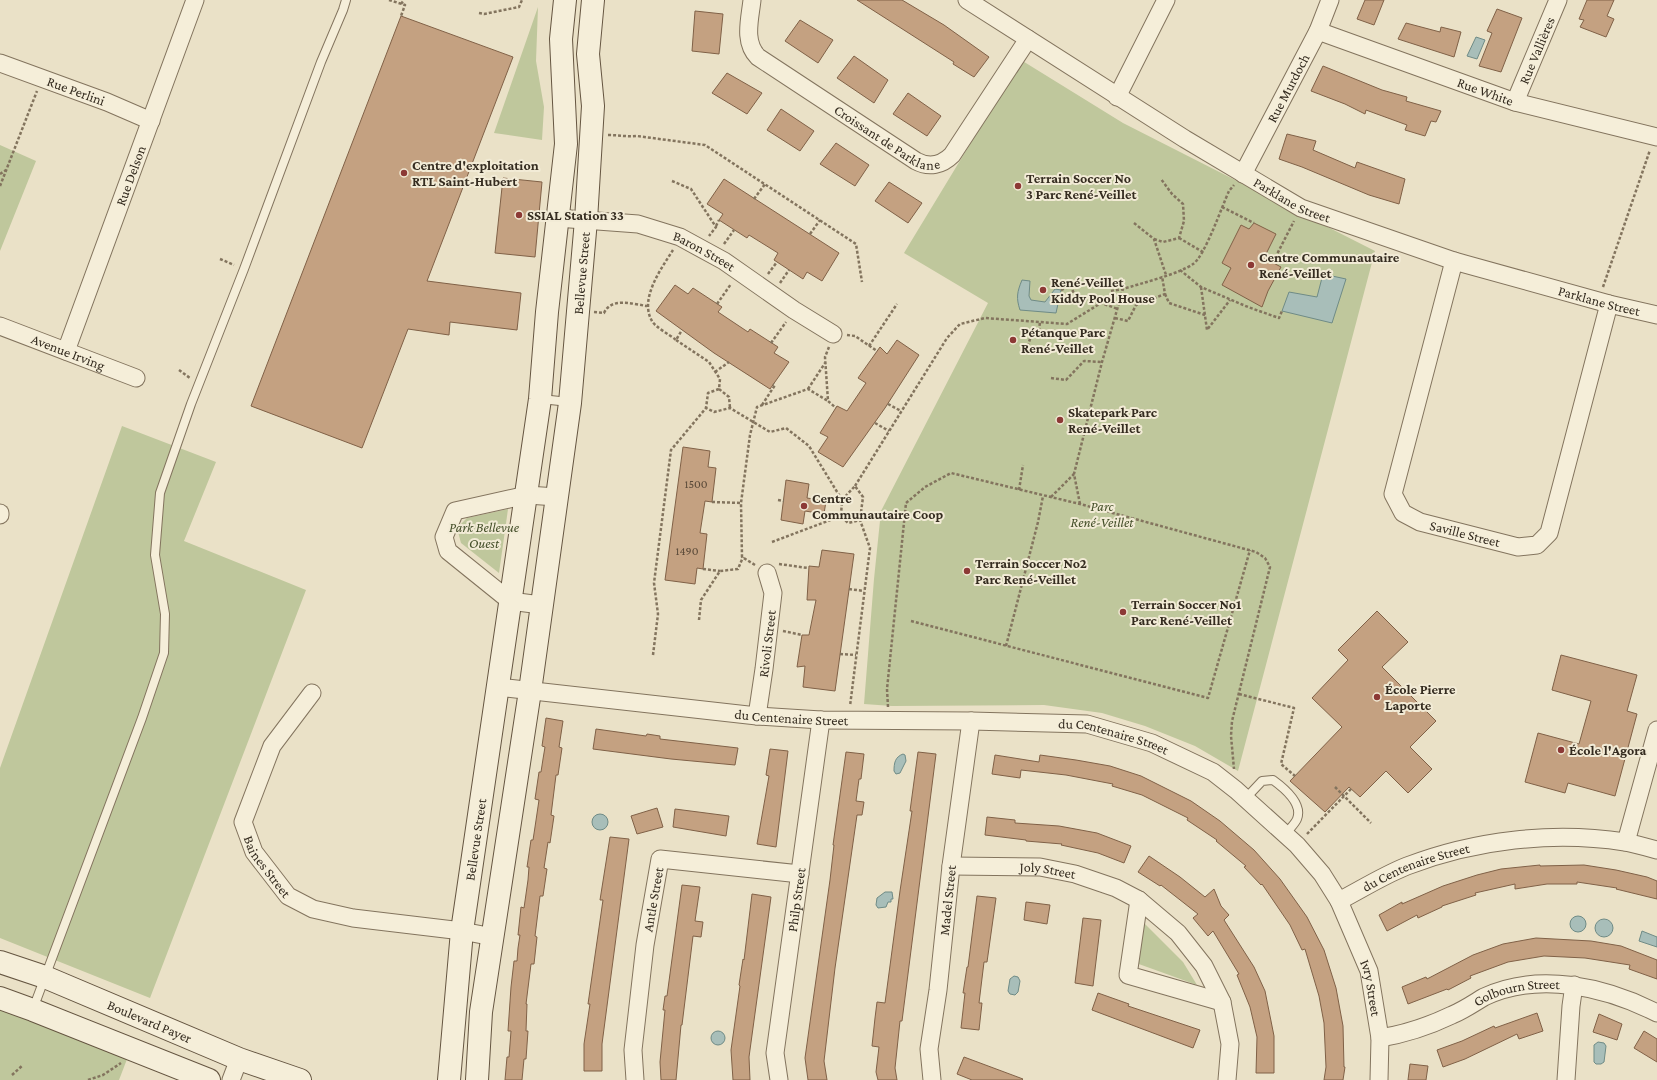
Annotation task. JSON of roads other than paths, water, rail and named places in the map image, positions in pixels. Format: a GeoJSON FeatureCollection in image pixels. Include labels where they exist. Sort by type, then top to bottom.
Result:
{"type":"FeatureCollection","features":[{"type":"Feature","properties":{"kind":"street","name":"Rue Delson"},"geometry":{"type":"LineString","coordinates":[[66,351],[195,0]]}},
{"type":"Feature","properties":{"kind":"street","name":"Bellevue Street"},"geometry":{"type":"LineString","coordinates":[[449,1080],[462,931],[540,400],[547,312],[566,144],[561,39],[565,0]]}},
{"type":"Feature","properties":{"kind":"street","name":"Bellevue Street"},"geometry":{"type":"LineString","coordinates":[[477,1080],[481,1012],[530,691],[570,403],[586,220],[593,106],[588,54],[593,0]]}},
{"type":"Feature","properties":{"kind":"street","name":"Croissant de Parklane"},"geometry":{"type":"LineString","coordinates":[[752,0],[748,38],[751,48],[758,57],[916,161],[925,165],[940,164],[952,155],[1028,40]]}},
{"type":"Feature","properties":{"kind":"street","name":"Parklane Street"},"geometry":{"type":"LineString","coordinates":[[967,0],[1117,97],[1301,208],[1454,261],[1603,302],[1657,314]]}},
{"type":"Feature","properties":{"kind":"street"},"geometry":{"type":"LineString","coordinates":[[1117,97],[1166,0]]}},
{"type":"Feature","properties":{"kind":"street","name":"Rue Murdoch"},"geometry":{"type":"LineString","coordinates":[[1243,174],[1318,31],[1330,0]]}},
{"type":"Feature","properties":{"kind":"street","name":"Rue Vallières"},"geometry":{"type":"LineString","coordinates":[[1515,102],[1558,0]]}},
{"type":"Feature","properties":{"kind":"street","name":"Rue White"},"geometry":{"type":"LineString","coordinates":[[1318,31],[1515,102],[1656,137]]}},
{"type":"Feature","properties":{"kind":"street","name":"Rue Perlini"},"geometry":{"type":"LineString","coordinates":[[0,63],[107,102],[151,121]]}},
{"type":"Feature","properties":{"kind":"street","name":"Baron Street"},"geometry":{"type":"LineString","coordinates":[[558,218],[638,224],[680,237],[739,272],[794,310],[833,334]]}},
{"type":"Feature","properties":{"kind":"street","name":"Saville Street"},"geometry":{"type":"LineString","coordinates":[[1454,261],[1393,494],[1403,513],[1420,522],[1518,547],[1537,545],[1549,533],[1603,302]]}},
{"type":"Feature","properties":{"kind":"street","name":"Avenue Irving"},"geometry":{"type":"LineString","coordinates":[[0,326],[136,378]]}},
{"type":"Feature","properties":{"kind":"street"},"geometry":{"type":"LineString","coordinates":[[542,605],[510,601],[448,551],[444,537],[455,511],[527,495],[557,497]]}},
{"type":"Feature","properties":{"kind":"street","name":"Rivoli Street"},"geometry":{"type":"LineString","coordinates":[[757,716],[773,593],[771,568]]}},
{"type":"Feature","properties":{"kind":"street","name":"du Centenaire Street"},"geometry":{"type":"LineString","coordinates":[[498,687],[757,716],[888,722],[971,721],[1087,724],[1152,743],[1213,772],[1241,794],[1291,840],[1322,874],[1340,901],[1406,866],[1441,855],[1528,838],[1594,839],[1626,842],[1657,850]]}},
{"type":"Feature","properties":{"kind":"street","name":"Baines Street"},"geometry":{"type":"LineString","coordinates":[[312,693],[272,746],[243,822],[254,852],[288,896],[313,909],[353,918],[462,931],[492,937]]}},
{"type":"Feature","properties":{"kind":"street","name":"Philp Street"},"geometry":{"type":"LineString","coordinates":[[779,1080],[775,1053],[821,720]]}},
{"type":"Feature","properties":{"kind":"street","name":"Madel Street"},"geometry":{"type":"LineString","coordinates":[[932,1080],[929,1049],[938,990],[950,866],[971,721]]}},
{"type":"Feature","properties":{"kind":"street"},"geometry":{"type":"LineString","coordinates":[[1626,842],[1657,730]]}},
{"type":"Feature","properties":{"kind":"street","name":"Antle Street"},"geometry":{"type":"LineString","coordinates":[[635,1080],[633,1050],[645,945],[660,859],[800,874]]}},
{"type":"Feature","properties":{"kind":"street","name":"Joly Street"},"geometry":{"type":"LineString","coordinates":[[950,866],[1040,867],[1075,874],[1109,885],[1139,900],[1178,933],[1204,966],[1222,1002],[1230,1044],[1228,1080]]}},
{"type":"Feature","properties":{"kind":"street"},"geometry":{"type":"LineString","coordinates":[[1139,900],[1128,975],[1222,1002]]}},
{"type":"Feature","properties":{"kind":"street","name":"Ivry Street"},"geometry":{"type":"LineString","coordinates":[[1340,901],[1369,971],[1380,1038],[1379,1080]]}},
{"type":"Feature","properties":{"kind":"street","name":"Boulevard Payer"},"geometry":{"type":"LineString","coordinates":[[0,962],[45,977],[239,1059],[300,1080]]}},
{"type":"Feature","properties":{"kind":"street","name":"Golbourn Street"},"geometry":{"type":"LineString","coordinates":[[1380,1038],[1404,1034],[1453,1015],[1486,997],[1522,985],[1574,985],[1600,990],[1657,1013]]}},
{"type":"Feature","properties":{"kind":"street"},"geometry":{"type":"LineString","coordinates":[[1566,1080],[1571,1006],[1574,985]]}},
{"type":"Feature","properties":{"kind":"street"},"geometry":{"type":"LineString","coordinates":[[0,998],[209,1080]]}},
{"type":"Feature","properties":{"kind":"street"},"geometry":{"type":"LineString","coordinates":[[231,1080],[239,1059]]}},
{"type":"Feature","properties":{"kind":"lane"},"geometry":{"type":"LineString","coordinates":[[33,1010],[142,718],[164,653],[165,614],[155,555],[160,493],[191,404],[346,0]]}},
{"type":"Feature","properties":{"kind":"lane"},"geometry":{"type":"LineString","coordinates":[[540,400],[570,403]]}},
{"type":"Feature","properties":{"kind":"lane"},"geometry":{"type":"LineString","coordinates":[[1241,794],[1262,781],[1273,780],[1280,785],[1292,798],[1298,812],[1291,840]]}},
{"type":"Feature","properties":{"kind":"water"},"geometry":{"type":"Polygon","coordinates":[[[1476,37],[1485,40],[1477,59],[1467,56],[1476,37]]]}},
{"type":"Feature","properties":{"kind":"water"},"geometry":{"type":"Polygon","coordinates":[[[1323,274],[1346,279],[1332,323],[1282,311],[1289,292],[1317,297],[1323,274]]]}},
{"type":"Feature","properties":{"kind":"water"},"geometry":{"type":"Polygon","coordinates":[[[1022,280],[1030,281],[1029,296],[1031,300],[1045,302],[1055,289],[1061,290],[1056,313],[1020,310],[1018,295],[1022,280]]]}},
{"type":"Feature","properties":{"kind":"water"},"geometry":{"type":"Polygon","coordinates":[[[903,754],[905,755],[906,761],[900,773],[896,774],[894,771],[894,765],[898,757],[903,754]]]}},
{"type":"Feature","properties":{"kind":"water"},"geometry":{"type":"Polygon","coordinates":[[[597,814],[603,814],[608,819],[606,828],[603,830],[597,830],[592,825],[592,819],[597,814]]]}},
{"type":"Feature","properties":{"kind":"water"},"geometry":{"type":"Polygon","coordinates":[[[885,892],[892,892],[893,899],[891,899],[891,902],[888,902],[886,907],[878,908],[876,905],[877,898],[885,892]]]}},
{"type":"Feature","properties":{"kind":"water"},"geometry":{"type":"Polygon","coordinates":[[[1578,916],[1584,918],[1586,924],[1584,930],[1578,932],[1572,930],[1570,924],[1572,918],[1578,916]]]}},
{"type":"Feature","properties":{"kind":"water"},"geometry":{"type":"Polygon","coordinates":[[[1604,919],[1610,922],[1613,928],[1610,934],[1604,937],[1598,934],[1595,928],[1598,922],[1604,919]]]}},
{"type":"Feature","properties":{"kind":"water"},"geometry":{"type":"Polygon","coordinates":[[[1642,931],[1657,937],[1657,947],[1639,941],[1642,931]]]}},
{"type":"Feature","properties":{"kind":"water"},"geometry":{"type":"Polygon","coordinates":[[[1014,976],[1018,977],[1020,981],[1018,992],[1015,995],[1010,994],[1008,991],[1010,979],[1014,976]]]}},
{"type":"Feature","properties":{"kind":"water"},"geometry":{"type":"Polygon","coordinates":[[[715,1031],[721,1031],[725,1035],[725,1041],[721,1045],[715,1045],[711,1041],[711,1035],[715,1031]]]}},
{"type":"Feature","properties":{"kind":"water"},"geometry":{"type":"Polygon","coordinates":[[[1598,1042],[1604,1043],[1606,1046],[1604,1062],[1601,1064],[1596,1064],[1594,1062],[1594,1045],[1598,1042]]]}},
{"type":"Feature","properties":{"kind":"place","name":"Centre d'exploitation RTL Saint-Hubert"},"geometry":{"type":"Point","coordinates":[404,173]}},
{"type":"Feature","properties":{"kind":"place","name":"Terrain Soccer No 3 Parc René-Veillet"},"geometry":{"type":"Point","coordinates":[1018,186]}},
{"type":"Feature","properties":{"kind":"place","name":"SSIAL Station 33"},"geometry":{"type":"Point","coordinates":[519,215]}},
{"type":"Feature","properties":{"kind":"place","name":"Centre Communautaire René-Veillet"},"geometry":{"type":"Point","coordinates":[1251,265]}},
{"type":"Feature","properties":{"kind":"place","name":"René-Veillet Kiddy Pool House"},"geometry":{"type":"Point","coordinates":[1043,290]}},
{"type":"Feature","properties":{"kind":"place","name":"Pétanque Parc René-Veillet"},"geometry":{"type":"Point","coordinates":[1013,340]}},
{"type":"Feature","properties":{"kind":"place","name":"Skatepark Parc René-Veillet"},"geometry":{"type":"Point","coordinates":[1060,420]}},
{"type":"Feature","properties":{"kind":"place","name":"Centre Communautaire Coop"},"geometry":{"type":"Point","coordinates":[804,506]}},
{"type":"Feature","properties":{"kind":"place","name":"Terrain Soccer No2 Parc René-Veillet"},"geometry":{"type":"Point","coordinates":[967,571]}},
{"type":"Feature","properties":{"kind":"place","name":"Terrain Soccer No1 Parc René-Veillet"},"geometry":{"type":"Point","coordinates":[1123,612]}},
{"type":"Feature","properties":{"kind":"place","name":"École Pierre Laporte"},"geometry":{"type":"Point","coordinates":[1377,697]}},
{"type":"Feature","properties":{"kind":"place","name":"École l'Agora"},"geometry":{"type":"Point","coordinates":[1561,750]}},
{"type":"Feature","properties":{"kind":"park label","name":"Parc René-Veillet"},"geometry":{"type":"Point","coordinates":[1102,514]}},
{"type":"Feature","properties":{"kind":"park label","name":"Park Bellevue Ouest"},"geometry":{"type":"Point","coordinates":[484,536]}}]}
